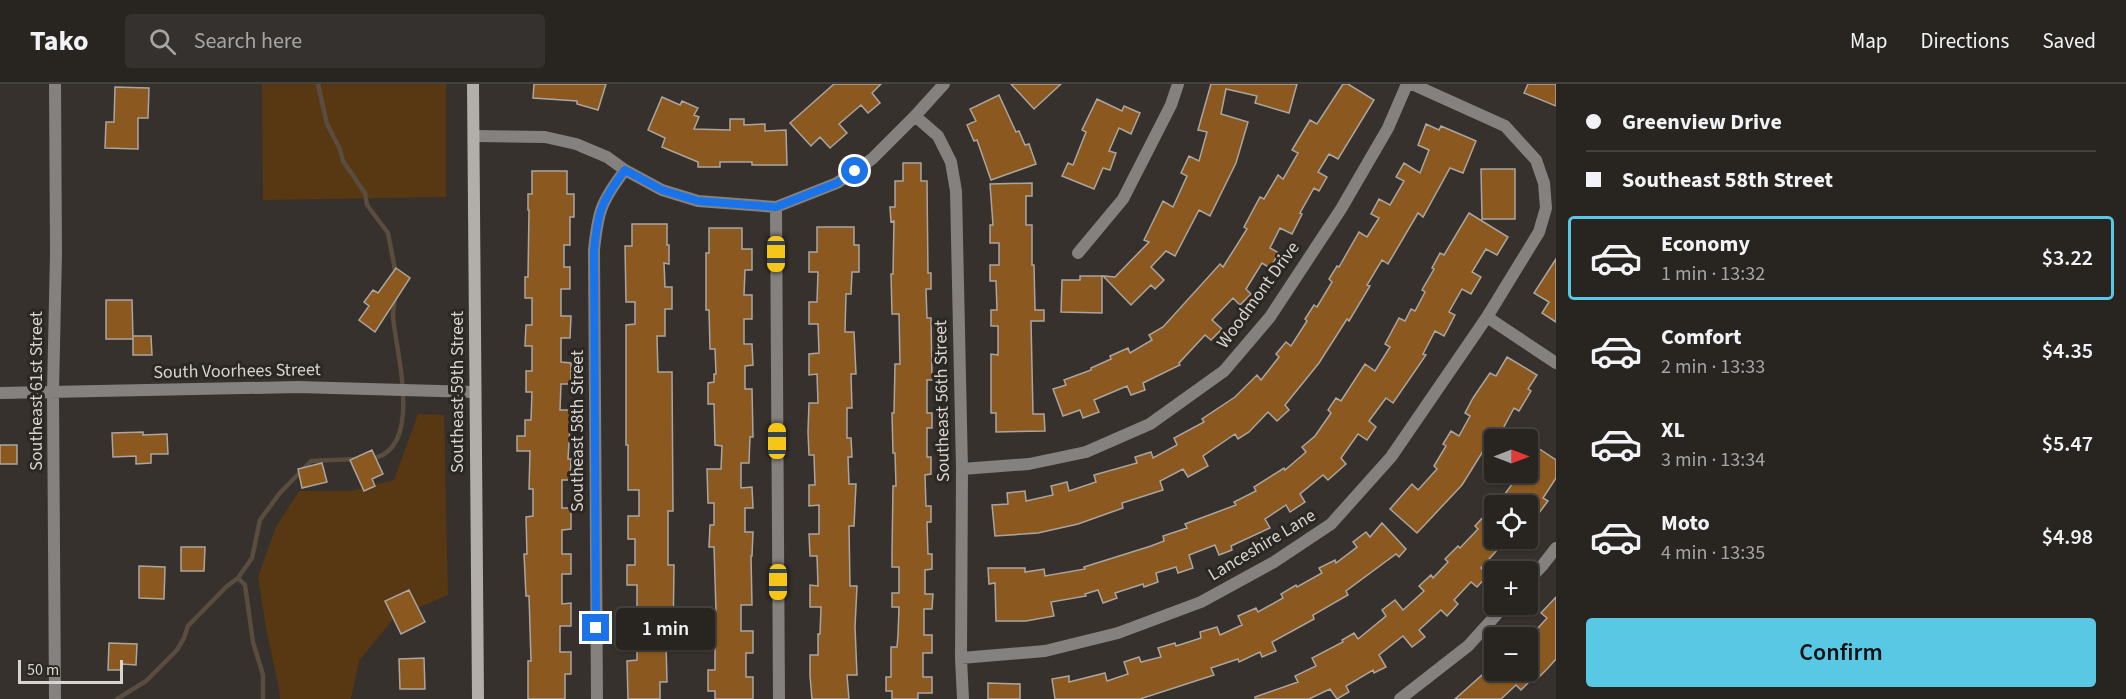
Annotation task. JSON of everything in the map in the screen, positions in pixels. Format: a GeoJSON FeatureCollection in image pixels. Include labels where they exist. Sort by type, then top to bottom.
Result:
{"type":"FeatureCollection","features":[{"type":"Feature","properties":{"kind":"main road","name":"Southeast 59th Street"},"geometry":{"type":"LineString","coordinates":[[473,84],[478,699]]}},
{"type":"Feature","properties":{"kind":"street","name":"Southeast 61st Street"},"geometry":{"type":"LineString","coordinates":[[55,84],[56,253],[53,392],[55,699]]}},
{"type":"Feature","properties":{"kind":"street"},"geometry":{"type":"LineString","coordinates":[[474,136],[545,137],[576,144],[607,157],[625,170],[662,190],[698,201],[776,207],[837,183],[872,159],[944,84]]}},
{"type":"Feature","properties":{"kind":"street"},"geometry":{"type":"LineString","coordinates":[[1078,253],[1124,199],[1171,105],[1178,84]]}},
{"type":"Feature","properties":{"kind":"street","name":"Woodmont Drive"},"geometry":{"type":"LineString","coordinates":[[962,469],[1029,464],[1086,452],[1150,424],[1224,372],[1269,317],[1341,209],[1388,128],[1407,84]]}},
{"type":"Feature","properties":{"kind":"street","name":"Lanceshire Lane"},"geometry":{"type":"LineString","coordinates":[[961,658],[1045,651],[1118,633],[1201,602],[1274,562],[1331,524],[1391,457],[1487,317],[1539,232],[1545,208],[1544,183],[1536,160],[1505,126],[1412,84]]}},
{"type":"Feature","properties":{"kind":"street","name":"Southeast 56th Street"},"geometry":{"type":"LineString","coordinates":[[915,116],[938,136],[951,162],[956,191],[962,469],[961,658],[963,699]]}},
{"type":"Feature","properties":{"kind":"street","name":"Southeast 58th Street"},"geometry":{"type":"LineString","coordinates":[[597,699],[594,250],[597,217],[607,195],[625,170]]}},
{"type":"Feature","properties":{"kind":"street"},"geometry":{"type":"LineString","coordinates":[[776,207],[779,699]]}},
{"type":"Feature","properties":{"kind":"street"},"geometry":{"type":"LineString","coordinates":[[1487,317],[1556,363]]}},
{"type":"Feature","properties":{"kind":"street","name":"South Voorhees Street"},"geometry":{"type":"LineString","coordinates":[[0,393],[298,387],[474,392]]}},
{"type":"Feature","properties":{"kind":"street"},"geometry":{"type":"LineString","coordinates":[[1538,570],[1556,548]]}},
{"type":"Feature","properties":{"kind":"street"},"geometry":{"type":"LineString","coordinates":[[1400,699],[1467,646],[1496,615]]}},
{"type":"Feature","properties":{"kind":"shaded area"},"geometry":{"type":"Polygon","coordinates":[[[262,84],[446,84],[446,197],[263,200],[262,84]]]}},
{"type":"Feature","properties":{"kind":"shaded area"},"geometry":{"type":"Polygon","coordinates":[[[418,414],[444,415],[448,595],[393,619],[359,661],[351,699],[280,699],[258,577],[276,527],[299,491],[351,491],[394,480],[418,414]]]}},
{"type":"Feature","properties":{"kind":"building"},"geometry":{"type":"Polygon","coordinates":[[[534,84],[606,84],[598,110],[577,104],[577,101],[533,98],[534,84]]]}},
{"type":"Feature","properties":{"kind":"building"},"geometry":{"type":"Polygon","coordinates":[[[834,84],[881,84],[872,93],[880,103],[868,113],[861,105],[839,124],[847,133],[830,148],[820,137],[811,146],[790,123],[834,84]]]}},
{"type":"Feature","properties":{"kind":"building"},"geometry":{"type":"Polygon","coordinates":[[[1011,84],[1061,84],[1034,109],[1011,84]]]}},
{"type":"Feature","properties":{"kind":"building"},"geometry":{"type":"Polygon","coordinates":[[[1211,84],[1297,84],[1289,113],[1255,103],[1257,96],[1226,89],[1221,114],[1248,122],[1236,163],[1210,216],[1199,210],[1175,256],[1166,251],[1151,267],[1164,280],[1155,289],[1151,285],[1131,305],[1103,276],[1115,277],[1149,242],[1144,240],[1163,201],[1173,207],[1187,176],[1181,173],[1189,156],[1199,161],[1207,132],[1198,130],[1211,84]]]}},
{"type":"Feature","properties":{"kind":"building"},"geometry":{"type":"Polygon","coordinates":[[[1343,84],[1348,84],[1374,100],[1338,159],[1329,154],[1318,172],[1327,177],[1319,191],[1314,188],[1300,213],[1302,214],[1292,234],[1280,228],[1270,248],[1279,253],[1270,268],[1262,263],[1246,289],[1251,294],[1240,305],[1233,298],[1212,320],[1222,329],[1211,340],[1205,335],[1179,363],[1180,365],[1143,383],[1145,390],[1131,395],[1127,386],[1094,400],[1099,412],[1083,418],[1080,410],[1063,416],[1053,389],[1066,385],[1064,380],[1091,370],[1111,359],[1110,356],[1128,348],[1130,353],[1152,340],[1149,335],[1163,327],[1220,264],[1223,267],[1247,229],[1244,227],[1260,197],[1264,199],[1278,175],[1283,179],[1298,153],[1292,150],[1310,120],[1317,124],[1343,84]]]}},
{"type":"Feature","properties":{"kind":"building"},"geometry":{"type":"Polygon","coordinates":[[[1528,84],[1556,84],[1556,106],[1524,93],[1528,84]]]}},
{"type":"Feature","properties":{"kind":"building"},"geometry":{"type":"Polygon","coordinates":[[[115,87],[149,88],[148,118],[138,118],[138,149],[105,148],[106,122],[114,122],[115,87]]]}},
{"type":"Feature","properties":{"kind":"building"},"geometry":{"type":"Polygon","coordinates":[[[999,95],[1016,132],[1019,131],[1025,145],[1029,144],[1036,164],[991,180],[977,140],[974,141],[967,125],[976,121],[970,109],[999,95]]]}},
{"type":"Feature","properties":{"kind":"building"},"geometry":{"type":"Polygon","coordinates":[[[662,97],[680,105],[682,101],[698,108],[694,115],[699,117],[694,129],[730,130],[730,119],[744,119],[744,125],[765,124],[765,131],[786,130],[787,165],[720,162],[720,167],[698,167],[698,162],[662,147],[665,138],[648,130],[662,97]]]}},
{"type":"Feature","properties":{"kind":"building"},"geometry":{"type":"Polygon","coordinates":[[[1097,99],[1122,111],[1124,106],[1140,113],[1131,134],[1119,128],[1109,151],[1116,153],[1110,170],[1103,168],[1094,189],[1062,176],[1068,163],[1073,165],[1086,132],[1082,130],[1097,99]]]}},
{"type":"Feature","properties":{"kind":"building"},"geometry":{"type":"Polygon","coordinates":[[[1426,124],[1439,130],[1441,126],[1476,141],[1463,173],[1450,168],[1423,217],[1418,213],[1388,264],[1382,260],[1367,285],[1370,286],[1349,321],[1347,319],[1319,363],[1285,405],[1289,410],[1277,421],[1268,412],[1249,432],[1238,439],[1235,434],[1203,456],[1208,466],[1188,477],[1183,469],[1160,481],[1163,490],[1122,503],[1123,508],[1078,524],[1038,533],[995,536],[992,505],[1008,504],[1007,493],[1025,491],[1026,501],[1053,495],[1051,486],[1067,482],[1069,491],[1096,482],[1094,475],[1137,463],[1135,457],[1151,452],[1153,458],[1177,445],[1174,438],[1204,422],[1202,419],[1235,397],[1257,375],[1261,380],[1279,357],[1276,354],[1286,342],[1291,346],[1314,305],[1317,307],[1332,282],[1329,279],[1337,266],[1339,267],[1359,232],[1367,237],[1379,218],[1371,214],[1379,199],[1390,205],[1404,181],[1396,177],[1404,163],[1420,173],[1429,150],[1418,145],[1426,124]]]}},
{"type":"Feature","properties":{"kind":"building"},"geometry":{"type":"Polygon","coordinates":[[[903,163],[921,163],[921,181],[927,181],[928,273],[931,273],[931,289],[926,289],[927,318],[931,318],[932,380],[927,380],[927,413],[932,413],[932,428],[927,428],[927,457],[931,457],[931,474],[925,475],[926,506],[931,506],[931,522],[927,522],[928,554],[932,554],[932,569],[925,570],[925,594],[933,594],[932,609],[924,609],[924,635],[932,635],[932,653],[923,653],[923,677],[932,677],[932,693],[918,693],[918,699],[892,699],[892,691],[886,691],[886,677],[891,677],[891,647],[897,647],[899,607],[892,607],[892,593],[899,593],[899,567],[892,567],[893,486],[896,486],[892,413],[894,413],[895,364],[900,364],[899,314],[892,314],[891,274],[893,274],[894,221],[891,222],[890,207],[895,207],[895,181],[903,181],[903,163]]]}},
{"type":"Feature","properties":{"kind":"building"},"geometry":{"type":"Polygon","coordinates":[[[1481,169],[1515,169],[1515,219],[1482,219],[1481,169]]]}},
{"type":"Feature","properties":{"kind":"building"},"geometry":{"type":"Polygon","coordinates":[[[532,171],[567,171],[567,194],[574,194],[574,217],[570,217],[570,245],[564,245],[564,267],[570,267],[570,289],[561,289],[561,316],[571,316],[570,338],[561,338],[561,362],[571,363],[571,384],[561,384],[560,410],[571,410],[568,459],[571,459],[570,480],[562,480],[562,508],[571,508],[571,529],[562,530],[562,554],[571,554],[571,574],[562,574],[562,604],[571,603],[571,626],[560,626],[560,652],[571,652],[571,674],[565,674],[565,699],[528,699],[528,661],[531,661],[529,596],[526,596],[524,554],[527,554],[526,517],[533,516],[533,489],[529,489],[530,451],[517,451],[517,436],[525,436],[525,420],[531,420],[532,392],[526,392],[526,371],[532,371],[532,346],[525,346],[526,325],[532,325],[532,298],[525,298],[525,277],[528,277],[528,194],[532,194],[532,171]]]}},
{"type":"Feature","properties":{"kind":"building"},"geometry":{"type":"Polygon","coordinates":[[[1032,183],[1032,196],[1026,196],[1026,225],[1032,225],[1035,310],[1044,310],[1044,321],[1031,321],[1033,414],[1044,414],[1045,431],[996,432],[996,413],[991,413],[991,354],[998,355],[998,326],[991,326],[991,310],[997,310],[996,281],[990,281],[990,265],[999,265],[999,243],[990,243],[990,225],[993,225],[990,184],[1032,183]]]}},
{"type":"Feature","properties":{"kind":"building"},"geometry":{"type":"Polygon","coordinates":[[[1469,213],[1508,237],[1497,255],[1486,249],[1472,272],[1481,277],[1471,294],[1462,289],[1449,312],[1455,315],[1444,336],[1435,331],[1423,354],[1426,355],[1393,403],[1386,398],[1369,421],[1376,427],[1367,440],[1358,434],[1341,458],[1346,464],[1328,480],[1323,475],[1300,494],[1305,502],[1290,512],[1286,505],[1265,519],[1270,528],[1231,546],[1232,550],[1219,555],[1215,545],[1189,555],[1193,568],[1178,573],[1176,567],[1156,573],[1158,582],[1115,593],[1117,598],[1103,603],[1098,590],[1085,594],[1086,596],[1051,602],[1054,616],[1026,621],[996,621],[995,583],[989,584],[988,568],[1025,568],[1025,572],[1044,569],[1045,576],[1085,569],[1084,567],[1151,546],[1164,541],[1163,536],[1187,528],[1185,524],[1236,505],[1234,502],[1256,491],[1254,487],[1284,468],[1285,470],[1306,452],[1302,447],[1315,436],[1331,413],[1328,410],[1336,398],[1341,401],[1365,364],[1375,371],[1390,347],[1385,344],[1399,318],[1405,321],[1411,309],[1415,311],[1425,292],[1422,290],[1440,253],[1444,255],[1469,213]]]}},
{"type":"Feature","properties":{"kind":"building"},"geometry":{"type":"Polygon","coordinates":[[[632,224],[667,224],[669,264],[664,263],[665,287],[672,287],[672,309],[665,309],[665,336],[657,336],[658,372],[672,372],[673,511],[668,511],[668,565],[674,565],[673,643],[666,643],[667,682],[660,682],[660,699],[628,699],[627,661],[637,660],[637,634],[628,634],[628,612],[637,612],[637,585],[627,585],[627,565],[635,565],[635,539],[628,539],[628,516],[639,516],[639,490],[628,490],[628,445],[626,445],[626,325],[635,324],[635,302],[626,302],[625,246],[632,246],[632,224]]]}},
{"type":"Feature","properties":{"kind":"building"},"geometry":{"type":"Polygon","coordinates":[[[817,227],[854,227],[854,245],[859,245],[859,272],[852,272],[851,294],[846,294],[845,332],[854,332],[856,374],[851,374],[852,408],[847,408],[847,438],[851,438],[852,457],[848,457],[849,484],[856,484],[854,526],[849,526],[850,586],[857,586],[855,627],[857,675],[847,675],[849,699],[812,699],[810,676],[810,655],[818,655],[821,607],[810,607],[810,585],[818,586],[817,556],[810,556],[809,534],[819,534],[819,505],[809,506],[809,485],[815,485],[814,455],[809,455],[808,432],[809,403],[818,403],[817,374],[809,375],[809,354],[819,353],[818,324],[809,324],[809,302],[817,302],[818,272],[809,272],[809,252],[817,252],[817,227]]]}},
{"type":"Feature","properties":{"kind":"building"},"geometry":{"type":"Polygon","coordinates":[[[709,228],[742,228],[742,249],[752,249],[752,270],[745,270],[744,295],[752,295],[752,319],[744,319],[744,344],[752,344],[753,365],[745,366],[745,389],[752,389],[753,437],[750,437],[749,463],[741,463],[741,488],[752,487],[753,508],[745,508],[745,532],[753,532],[752,605],[741,605],[741,631],[753,631],[753,653],[746,653],[746,677],[753,677],[753,699],[715,699],[715,691],[708,691],[708,670],[715,670],[715,647],[708,647],[708,612],[716,612],[714,547],[709,547],[710,525],[714,525],[714,503],[708,503],[707,469],[721,469],[722,446],[715,445],[714,404],[708,404],[708,383],[714,382],[714,374],[716,374],[715,349],[710,349],[709,310],[706,310],[706,253],[709,253],[709,228]]]}},
{"type":"Feature","properties":{"kind":"building"},"geometry":{"type":"Polygon","coordinates":[[[1556,259],[1556,322],[1542,313],[1549,302],[1534,293],[1556,259]]]}},
{"type":"Feature","properties":{"kind":"building"},"geometry":{"type":"Polygon","coordinates":[[[396,268],[410,278],[375,332],[359,320],[369,306],[364,302],[373,290],[378,293],[396,268]]]}},
{"type":"Feature","properties":{"kind":"building"},"geometry":{"type":"Polygon","coordinates":[[[1080,276],[1102,276],[1102,313],[1061,312],[1062,280],[1080,280],[1080,276]]]}},
{"type":"Feature","properties":{"kind":"building"},"geometry":{"type":"Polygon","coordinates":[[[106,300],[132,300],[133,339],[106,339],[106,300]]]}},
{"type":"Feature","properties":{"kind":"building"},"geometry":{"type":"Polygon","coordinates":[[[133,336],[151,336],[152,355],[133,355],[133,336]]]}},
{"type":"Feature","properties":{"kind":"building"},"geometry":{"type":"Polygon","coordinates":[[[1507,357],[1537,375],[1519,411],[1514,408],[1503,429],[1484,429],[1484,450],[1462,485],[1417,533],[1390,509],[1412,484],[1418,490],[1437,469],[1434,466],[1446,446],[1443,444],[1451,431],[1459,436],[1470,416],[1465,413],[1473,398],[1490,373],[1496,376],[1507,357]]]}},
{"type":"Feature","properties":{"kind":"building"},"geometry":{"type":"Polygon","coordinates":[[[143,432],[143,435],[167,434],[168,454],[151,454],[151,463],[136,464],[136,456],[113,457],[112,433],[143,432]]]}},
{"type":"Feature","properties":{"kind":"building"},"geometry":{"type":"Polygon","coordinates":[[[0,445],[17,445],[17,464],[0,464],[0,445]]]}},
{"type":"Feature","properties":{"kind":"building"},"geometry":{"type":"Polygon","coordinates":[[[1538,448],[1556,460],[1556,478],[1543,498],[1548,501],[1539,513],[1538,495],[1504,495],[1513,483],[1538,483],[1538,448]]]}},
{"type":"Feature","properties":{"kind":"building"},"geometry":{"type":"Polygon","coordinates":[[[372,450],[383,474],[372,479],[375,486],[364,491],[350,460],[372,450]]]}},
{"type":"Feature","properties":{"kind":"building"},"geometry":{"type":"Polygon","coordinates":[[[322,463],[327,482],[302,488],[298,469],[322,463]]]}},
{"type":"Feature","properties":{"kind":"building"},"geometry":{"type":"Polygon","coordinates":[[[1484,516],[1484,549],[1498,549],[1487,561],[1484,561],[1481,568],[1484,571],[1484,579],[1477,587],[1471,582],[1454,600],[1458,604],[1447,616],[1441,610],[1419,630],[1425,637],[1412,647],[1403,636],[1379,655],[1386,667],[1374,673],[1373,670],[1346,686],[1349,692],[1337,699],[1330,689],[1309,699],[1255,699],[1255,697],[1298,682],[1295,676],[1316,666],[1312,658],[1343,642],[1342,640],[1354,633],[1358,639],[1386,616],[1382,610],[1395,600],[1403,610],[1424,591],[1419,586],[1431,575],[1433,578],[1448,562],[1445,559],[1458,546],[1460,548],[1478,529],[1475,526],[1484,516]]]}},
{"type":"Feature","properties":{"kind":"building"},"geometry":{"type":"Polygon","coordinates":[[[1382,523],[1406,549],[1399,557],[1396,554],[1346,591],[1348,595],[1313,615],[1314,619],[1272,642],[1276,651],[1262,657],[1260,652],[1239,662],[1238,659],[1211,668],[1214,675],[1140,699],[1055,699],[1052,679],[1069,676],[1069,682],[1105,673],[1107,681],[1128,674],[1124,662],[1139,657],[1141,662],[1161,657],[1158,648],[1175,643],[1176,646],[1201,638],[1200,632],[1217,627],[1220,635],[1242,625],[1238,616],[1256,608],[1258,612],[1283,598],[1281,594],[1322,573],[1319,568],[1335,560],[1336,563],[1357,547],[1353,542],[1366,532],[1370,537],[1382,523]]]}},
{"type":"Feature","properties":{"kind":"building"},"geometry":{"type":"Polygon","coordinates":[[[181,547],[205,547],[204,571],[181,571],[181,547]]]}},
{"type":"Feature","properties":{"kind":"building"},"geometry":{"type":"Polygon","coordinates":[[[139,566],[165,567],[164,599],[139,598],[139,566]]]}},
{"type":"Feature","properties":{"kind":"building"},"geometry":{"type":"Polygon","coordinates":[[[409,590],[425,622],[401,634],[385,601],[409,590]]]}},
{"type":"Feature","properties":{"kind":"building"},"geometry":{"type":"Polygon","coordinates":[[[1556,597],[1556,659],[1538,678],[1538,628],[1547,618],[1541,613],[1556,597]]]}},
{"type":"Feature","properties":{"kind":"building"},"geometry":{"type":"Polygon","coordinates":[[[109,643],[137,644],[136,665],[122,664],[122,670],[108,670],[109,643]]]}},
{"type":"Feature","properties":{"kind":"building"},"geometry":{"type":"Polygon","coordinates":[[[424,658],[425,689],[400,689],[399,659],[424,658]]]}},
{"type":"Feature","properties":{"kind":"building"},"geometry":{"type":"Polygon","coordinates":[[[1484,673],[1484,681],[1530,681],[1521,690],[1516,685],[1501,699],[1455,699],[1484,673]]]}},
{"type":"Feature","properties":{"kind":"building"},"geometry":{"type":"Polygon","coordinates":[[[988,683],[1020,684],[1020,699],[988,699],[988,683]]]}},
{"type":"Feature","properties":{"kind":"waterway"},"geometry":{"type":"LineString","coordinates":[[318,84],[327,124],[340,149],[343,161],[365,193],[367,205],[388,233],[396,275]]}},
{"type":"Feature","properties":{"kind":"waterway"},"geometry":{"type":"LineString","coordinates":[[370,459],[387,452],[397,439],[402,420],[402,375],[393,317],[395,299]]}},
{"type":"Feature","properties":{"kind":"waterway"},"geometry":{"type":"LineString","coordinates":[[117,699],[146,681],[177,650],[188,626],[226,587],[238,578],[252,558],[260,520],[279,494],[311,461],[356,459]]}},
{"type":"Feature","properties":{"kind":"waterway"},"geometry":{"type":"LineString","coordinates":[[238,578],[245,585],[253,642],[263,675],[263,699]]}},
{"type":"Feature","properties":{"kind":"route"},"geometry":{"type":"LineString","coordinates":[[596,628],[594,250],[597,217],[607,195],[625,170],[662,190],[698,201],[776,207],[837,183],[855,171]]}}]}
